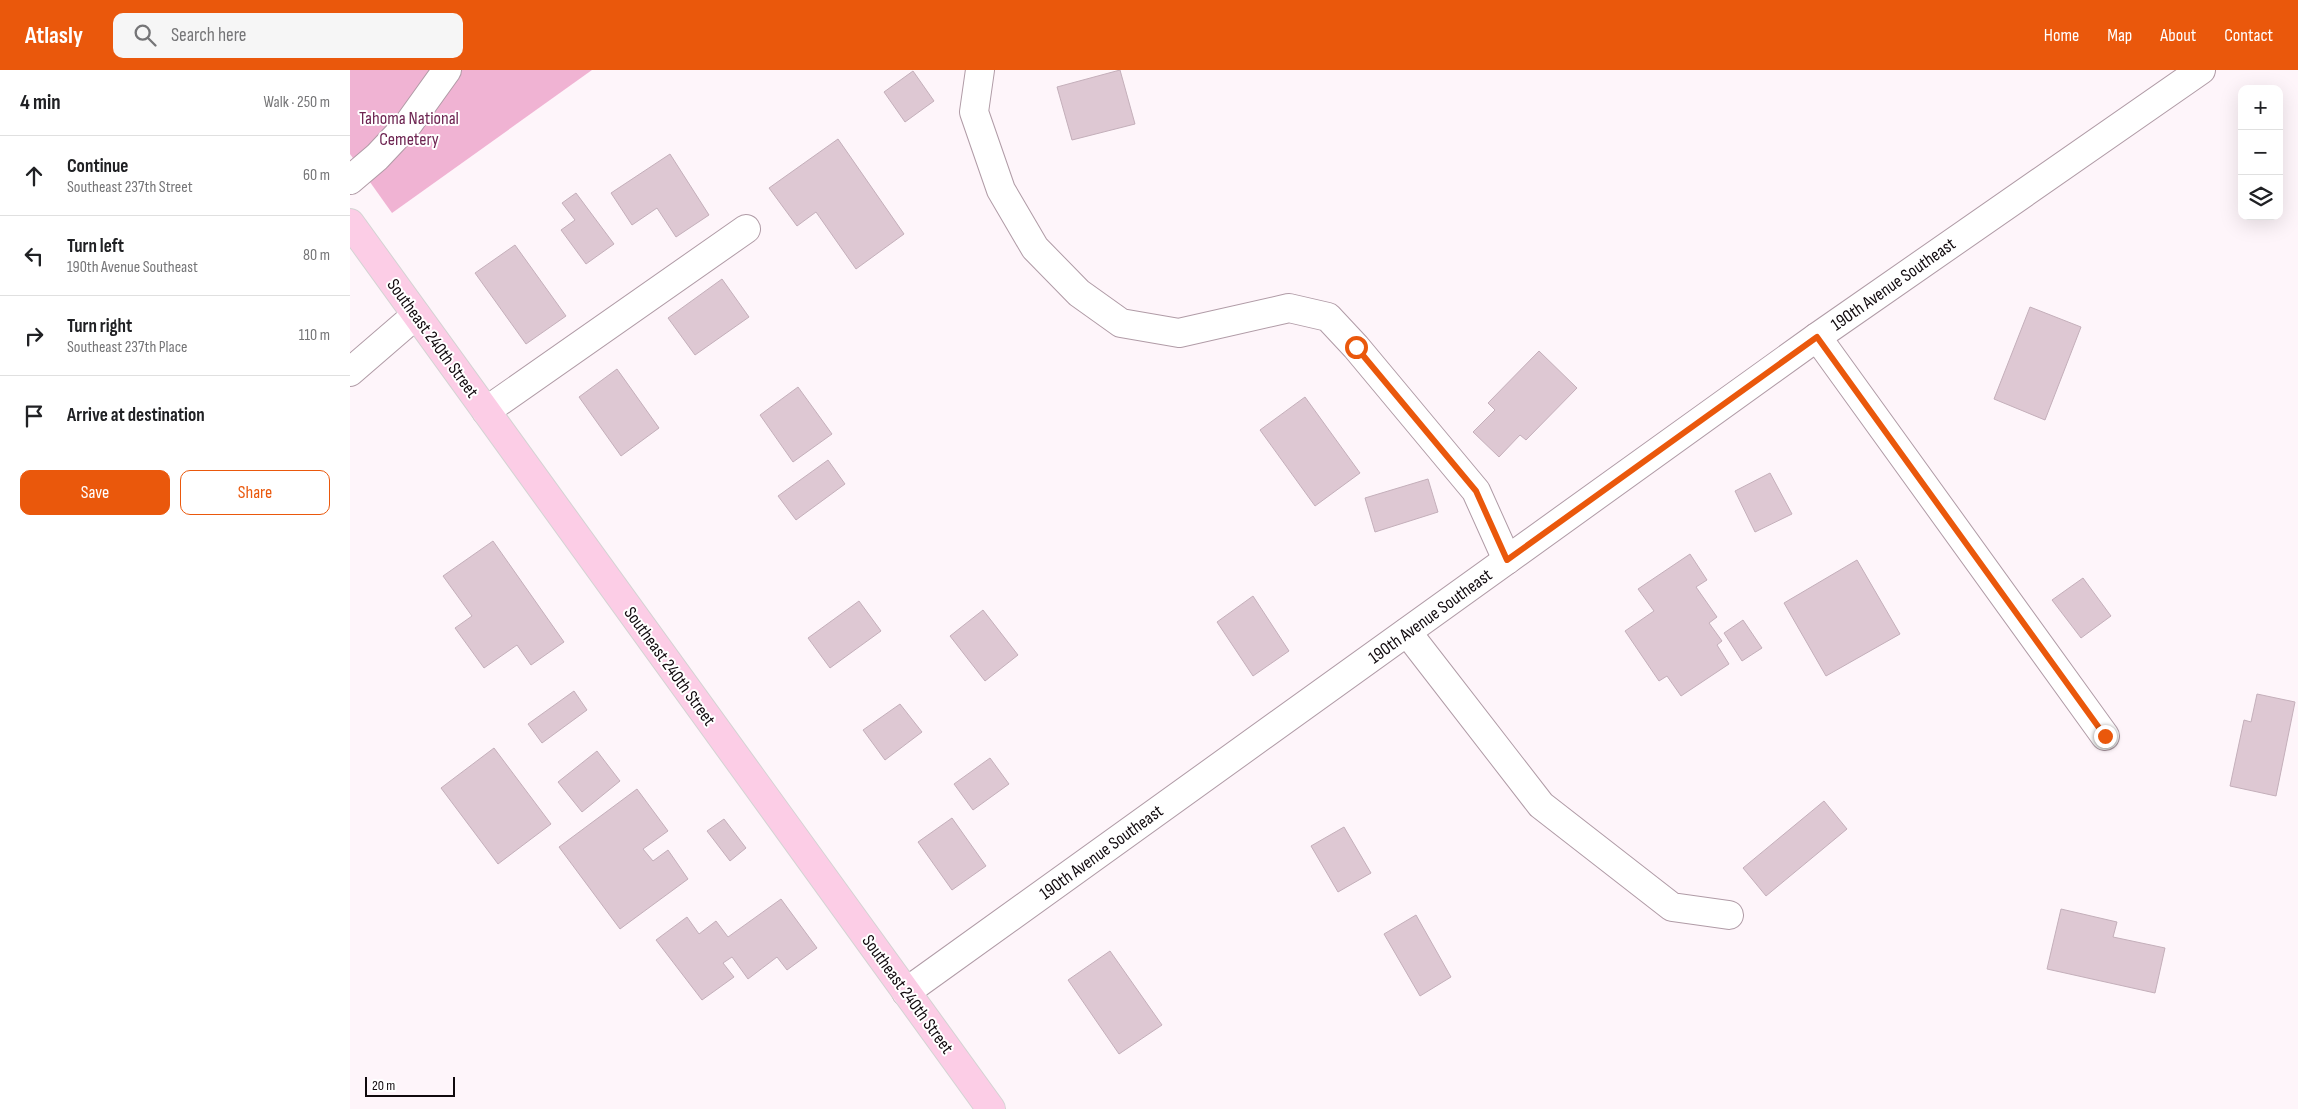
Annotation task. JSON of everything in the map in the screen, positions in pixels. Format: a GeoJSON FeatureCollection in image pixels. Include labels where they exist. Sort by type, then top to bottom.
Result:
{"type":"FeatureCollection","features":[{"type":"Feature","properties":{"kind":"main road","name":"Southeast 240th Street"},"geometry":{"type":"LineString","coordinates":[[350,223],[991,1109]]}},
{"type":"Feature","properties":{"kind":"street"},"geometry":{"type":"LineString","coordinates":[[350,180],[377,157],[409,123],[447,70]]}},
{"type":"Feature","properties":{"kind":"street"},"geometry":{"type":"LineString","coordinates":[[980,70],[974,112],[1001,190],[1035,248],[1079,293],[1121,323],[1179,333],[1289,308],[1328,317],[1356,347],[1476,491],[1507,560]]}},
{"type":"Feature","properties":{"kind":"street","name":"190th Avenue Southeast"},"geometry":{"type":"LineString","coordinates":[[906,992],[1817,337],[2191,73]]}},
{"type":"Feature","properties":{"kind":"street"},"geometry":{"type":"LineString","coordinates":[[486,411],[746,229]]}},
{"type":"Feature","properties":{"kind":"street"},"geometry":{"type":"LineString","coordinates":[[350,372],[416,315]]}},
{"type":"Feature","properties":{"kind":"street"},"geometry":{"type":"LineString","coordinates":[[1817,337],[2105,736]]}},
{"type":"Feature","properties":{"kind":"street"},"geometry":{"type":"LineString","coordinates":[[1407,632],[1542,805],[1672,907],[1729,915]]}},
{"type":"Feature","properties":{"kind":"green space","name":"Tahoma National Cemetery"},"geometry":{"type":"Polygon","coordinates":[[[350,70],[592,70],[392,213],[350,154],[350,70]]]}},
{"type":"Feature","properties":{"kind":"building"},"geometry":{"type":"Polygon","coordinates":[[[1120,70],[1135,124],[1072,140],[1057,87],[1120,70]]]}},
{"type":"Feature","properties":{"kind":"building"},"geometry":{"type":"Polygon","coordinates":[[[913,71],[934,101],[905,122],[884,92],[913,71]]]}},
{"type":"Feature","properties":{"kind":"building"},"geometry":{"type":"Polygon","coordinates":[[[838,139],[904,234],[856,269],[816,212],[797,226],[769,188],[838,139]]]}},
{"type":"Feature","properties":{"kind":"building"},"geometry":{"type":"Polygon","coordinates":[[[670,154],[709,215],[676,237],[657,208],[632,225],[611,193],[670,154]]]}},
{"type":"Feature","properties":{"kind":"building"},"geometry":{"type":"Polygon","coordinates":[[[576,193],[614,244],[586,264],[561,230],[575,220],[562,203],[576,193]]]}},
{"type":"Feature","properties":{"kind":"building"},"geometry":{"type":"Polygon","coordinates":[[[515,245],[566,316],[526,344],[475,273],[515,245]]]}},
{"type":"Feature","properties":{"kind":"building"},"geometry":{"type":"Polygon","coordinates":[[[722,279],[749,317],[695,355],[668,318],[722,279]]]}},
{"type":"Feature","properties":{"kind":"building"},"geometry":{"type":"Polygon","coordinates":[[[2030,307],[2081,327],[2045,420],[1994,399],[2030,307]]]}},
{"type":"Feature","properties":{"kind":"building"},"geometry":{"type":"Polygon","coordinates":[[[1539,351],[1577,388],[1526,440],[1520,435],[1499,457],[1473,432],[1495,410],[1488,403],[1539,351]]]}},
{"type":"Feature","properties":{"kind":"building"},"geometry":{"type":"Polygon","coordinates":[[[617,369],[659,428],[621,456],[579,397],[617,369]]]}},
{"type":"Feature","properties":{"kind":"building"},"geometry":{"type":"Polygon","coordinates":[[[798,387],[832,434],[793,462],[760,415],[798,387]]]}},
{"type":"Feature","properties":{"kind":"building"},"geometry":{"type":"Polygon","coordinates":[[[1305,397],[1360,473],[1315,506],[1260,430],[1305,397]]]}},
{"type":"Feature","properties":{"kind":"building"},"geometry":{"type":"Polygon","coordinates":[[[828,460],[845,484],[796,520],[778,496],[828,460]]]}},
{"type":"Feature","properties":{"kind":"building"},"geometry":{"type":"Polygon","coordinates":[[[1770,473],[1792,514],[1755,532],[1735,491],[1770,473]]]}},
{"type":"Feature","properties":{"kind":"building"},"geometry":{"type":"Polygon","coordinates":[[[1428,479],[1438,512],[1375,532],[1365,498],[1428,479]]]}},
{"type":"Feature","properties":{"kind":"building"},"geometry":{"type":"Polygon","coordinates":[[[493,541],[564,642],[531,665],[517,645],[484,668],[455,628],[472,616],[443,576],[493,541]]]}},
{"type":"Feature","properties":{"kind":"building"},"geometry":{"type":"Polygon","coordinates":[[[1690,554],[1707,580],[1696,587],[1717,617],[1709,623],[1722,641],[1717,645],[1729,664],[1681,696],[1667,676],[1659,681],[1625,631],[1654,611],[1638,589],[1690,554]]]}},
{"type":"Feature","properties":{"kind":"building"},"geometry":{"type":"Polygon","coordinates":[[[1857,560],[1900,634],[1826,676],[1784,603],[1857,560]]]}},
{"type":"Feature","properties":{"kind":"building"},"geometry":{"type":"Polygon","coordinates":[[[2083,578],[2111,616],[2081,638],[2052,600],[2083,578]]]}},
{"type":"Feature","properties":{"kind":"building"},"geometry":{"type":"Polygon","coordinates":[[[1253,596],[1289,651],[1253,676],[1217,622],[1253,596]]]}},
{"type":"Feature","properties":{"kind":"building"},"geometry":{"type":"Polygon","coordinates":[[[859,601],[881,631],[830,668],[808,638],[859,601]]]}},
{"type":"Feature","properties":{"kind":"building"},"geometry":{"type":"Polygon","coordinates":[[[983,610],[1018,655],[985,681],[950,636],[983,610]]]}},
{"type":"Feature","properties":{"kind":"building"},"geometry":{"type":"Polygon","coordinates":[[[1743,620],[1762,648],[1742,661],[1724,633],[1743,620]]]}},
{"type":"Feature","properties":{"kind":"building"},"geometry":{"type":"Polygon","coordinates":[[[574,691],[587,710],[542,743],[528,724],[574,691]]]}},
{"type":"Feature","properties":{"kind":"building"},"geometry":{"type":"Polygon","coordinates":[[[2257,694],[2295,702],[2276,796],[2230,786],[2244,720],[2251,722],[2257,694]]]}},
{"type":"Feature","properties":{"kind":"building"},"geometry":{"type":"Polygon","coordinates":[[[900,704],[922,732],[885,760],[863,730],[900,704]]]}},
{"type":"Feature","properties":{"kind":"building"},"geometry":{"type":"Polygon","coordinates":[[[494,748],[551,824],[498,864],[441,788],[494,748]]]}},
{"type":"Feature","properties":{"kind":"building"},"geometry":{"type":"Polygon","coordinates":[[[597,751],[620,781],[582,812],[558,782],[597,751]]]}},
{"type":"Feature","properties":{"kind":"building"},"geometry":{"type":"Polygon","coordinates":[[[990,758],[1009,784],[973,810],[954,784],[990,758]]]}},
{"type":"Feature","properties":{"kind":"building"},"geometry":{"type":"Polygon","coordinates":[[[637,789],[668,831],[643,849],[653,861],[668,850],[688,879],[620,929],[559,847],[637,789]]]}},
{"type":"Feature","properties":{"kind":"building"},"geometry":{"type":"Polygon","coordinates":[[[1824,801],[1847,829],[1766,896],[1743,868],[1824,801]]]}},
{"type":"Feature","properties":{"kind":"building"},"geometry":{"type":"Polygon","coordinates":[[[952,818],[986,866],[952,890],[918,842],[952,818]]]}},
{"type":"Feature","properties":{"kind":"building"},"geometry":{"type":"Polygon","coordinates":[[[724,819],[746,848],[730,861],[707,831],[724,819]]]}},
{"type":"Feature","properties":{"kind":"building"},"geometry":{"type":"Polygon","coordinates":[[[1344,827],[1371,873],[1338,892],[1311,846],[1344,827]]]}},
{"type":"Feature","properties":{"kind":"building"},"geometry":{"type":"Polygon","coordinates":[[[781,899],[817,948],[787,970],[777,957],[748,979],[732,957],[723,963],[734,977],[702,1000],[656,940],[687,917],[699,934],[716,921],[728,937],[781,899]]]}},
{"type":"Feature","properties":{"kind":"building"},"geometry":{"type":"Polygon","coordinates":[[[2061,909],[2117,922],[2113,937],[2165,948],[2155,993],[2047,969],[2061,909]]]}},
{"type":"Feature","properties":{"kind":"building"},"geometry":{"type":"Polygon","coordinates":[[[1416,915],[1451,977],[1420,996],[1384,934],[1416,915]]]}},
{"type":"Feature","properties":{"kind":"building"},"geometry":{"type":"Polygon","coordinates":[[[1110,951],[1162,1025],[1119,1054],[1068,980],[1110,951]]]}},
{"type":"Feature","properties":{"kind":"route"},"geometry":{"type":"LineString","coordinates":[[1356,347],[1476,491],[1507,560],[1817,337],[2105,736]]}}]}
